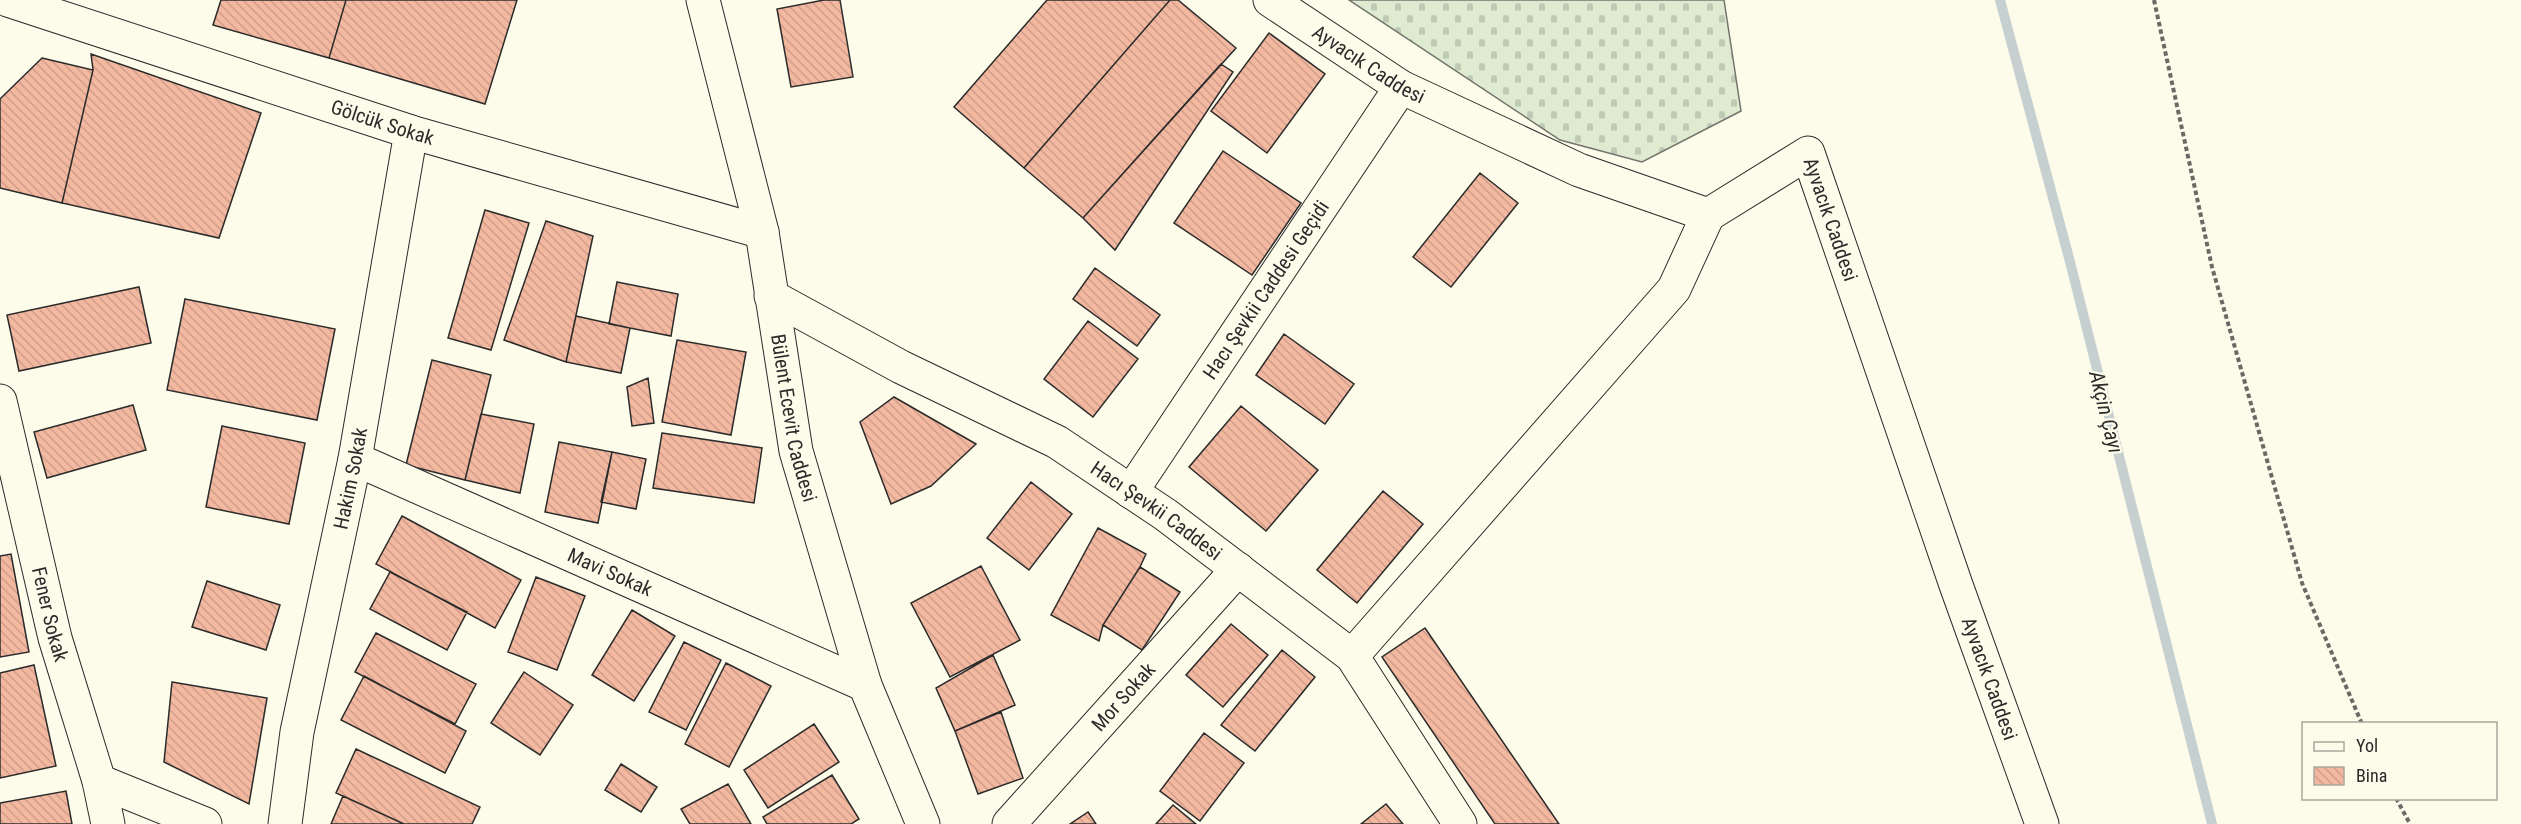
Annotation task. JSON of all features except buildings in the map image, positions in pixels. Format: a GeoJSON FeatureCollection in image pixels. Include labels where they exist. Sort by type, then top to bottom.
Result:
{"type":"FeatureCollection","features":[{"type":"Feature","properties":{"kind":"street","name":"Gölcük Sokak"},"geometry":{"type":"LineString","coordinates":[[8,0],[411,132],[762,232]]}},
{"type":"Feature","properties":{"kind":"street","name":"Bülent Ecevit Caddesi"},"geometry":{"type":"LineString","coordinates":[[703,0],[762,232],[796,451],[865,685],[923,824]]}},
{"type":"Feature","properties":{"kind":"street","name":"Ayvacık Caddesi"},"geometry":{"type":"LineString","coordinates":[[1270,0],[1401,87],[1580,170],[1708,214],[1808,153],[1956,585],[2042,824]]}},
{"type":"Feature","properties":{"kind":"street","name":"Hacı Şevkii Caddesi Geçidi"},"geometry":{"type":"LineString","coordinates":[[1131,492],[1401,87]]}},
{"type":"Feature","properties":{"kind":"street","name":"Hakim Sokak"},"geometry":{"type":"LineString","coordinates":[[285,824],[297,732],[355,459],[411,132]]}},
{"type":"Feature","properties":{"kind":"street"},"geometry":{"type":"LineString","coordinates":[[1352,656],[1674,289],[1708,214]]}},
{"type":"Feature","properties":{"kind":"street","name":"Hacı Şevkii Caddesi"},"geometry":{"type":"LineString","coordinates":[[771,296],[901,367],[1057,442],[1166,515],[1352,656],[1460,824]]}},
{"type":"Feature","properties":{"kind":"street","name":"Fener Sokak"},"geometry":{"type":"LineString","coordinates":[[0,401],[55,638],[99,781],[108,824]]}},
{"type":"Feature","properties":{"kind":"street","name":"Mavi Sokak"},"geometry":{"type":"LineString","coordinates":[[355,459],[865,685]]}},
{"type":"Feature","properties":{"kind":"street","name":"Mor Sokak"},"geometry":{"type":"LineString","coordinates":[[1009,824],[1238,569]]}},
{"type":"Feature","properties":{"kind":"street"},"geometry":{"type":"LineString","coordinates":[[99,781],[205,824]]}},
{"type":"Feature","properties":{"kind":"path"},"geometry":{"type":"LineString","coordinates":[[2154,0],[2212,267],[2299,572],[2362,722]]}},
{"type":"Feature","properties":{"kind":"path"},"geometry":{"type":"LineString","coordinates":[[2397,800],[2410,824]]}},
{"type":"Feature","properties":{"kind":"green space"},"geometry":{"type":"Polygon","coordinates":[[[1349,0],[1724,0],[1741,111],[1642,162],[1560,140],[1349,0]]]}},
{"type":"Feature","properties":{"kind":"waterway","name":"Akçin Çayı"},"geometry":{"type":"LineString","coordinates":[[2000,0],[2069,258],[2212,824]]}}]}
